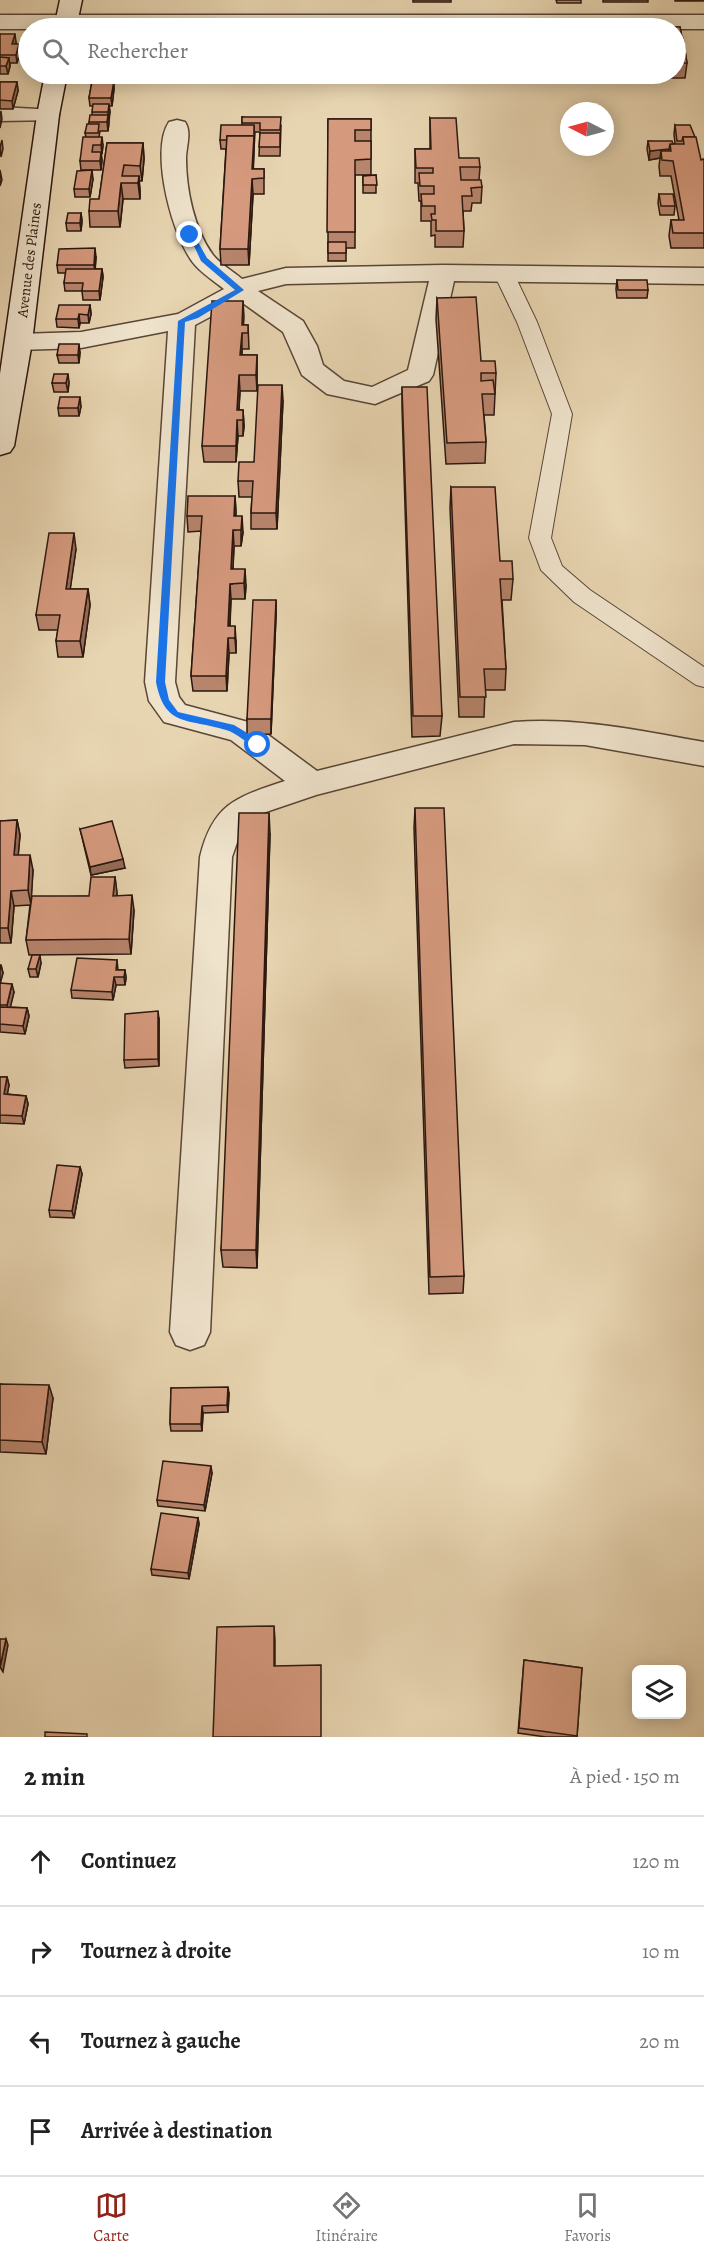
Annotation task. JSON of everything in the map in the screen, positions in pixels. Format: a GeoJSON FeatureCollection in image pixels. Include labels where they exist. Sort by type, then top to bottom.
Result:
{"type":"FeatureCollection","features":[{"type":"Feature","properties":{"kind":"street"},"geometry":{"type":"LineString","coordinates":[[67,18],[71,0]]}},
{"type":"Feature","properties":{"kind":"street"},"geometry":{"type":"LineString","coordinates":[[600,0],[603,18]]}},
{"type":"Feature","properties":{"kind":"street"},"geometry":{"type":"LineString","coordinates":[[289,18],[513,11],[571,18]]}},
{"type":"Feature","properties":{"kind":"street"},"geometry":{"type":"LineString","coordinates":[[0,22],[18,23]]}},
{"type":"Feature","properties":{"kind":"street"},"geometry":{"type":"LineString","coordinates":[[686,22],[704,22]]}},
{"type":"Feature","properties":{"kind":"street","name":"Avenue des Plaines"},"geometry":{"type":"LineString","coordinates":[[0,446],[3,410],[19,342],[48,115],[54,84]]}},
{"type":"Feature","properties":{"kind":"street"},"geometry":{"type":"LineString","coordinates":[[0,114],[48,115]]}},
{"type":"Feature","properties":{"kind":"street"},"geometry":{"type":"LineString","coordinates":[[177,127],[174,158],[177,195],[190,235],[204,260],[240,290],[294,327],[311,369],[336,388],[375,396],[420,375],[443,273]]}},
{"type":"Feature","properties":{"kind":"street"},"geometry":{"type":"LineString","coordinates":[[19,342],[81,340],[182,321],[254,282],[286,276],[443,273],[505,276],[704,276]]}},
{"type":"Feature","properties":{"kind":"street"},"geometry":{"type":"LineString","coordinates":[[182,321],[160,682],[164,701],[175,714],[241,732],[312,784]]}},
{"type":"Feature","properties":{"kind":"street"},"geometry":{"type":"LineString","coordinates":[[190,1332],[216,857],[220,840],[230,822],[249,805],[312,784],[514,733],[542,730],[579,733],[704,754]]}},
{"type":"Feature","properties":{"kind":"lane"},"geometry":{"type":"LineString","coordinates":[[505,276],[528,322],[562,414],[540,538],[552,570],[582,596],[704,679]]}},
{"type":"Feature","properties":{"kind":"building"},"geometry":{"type":"Polygon","coordinates":[[[0,34],[15,34],[12,44],[18,44],[16,55],[0,55],[0,34]]]}},
{"type":"Feature","properties":{"kind":"building"},"geometry":{"type":"Polygon","coordinates":[[[0,57],[9,58],[6,66],[0,66],[0,57]]]}},
{"type":"Feature","properties":{"kind":"building"},"geometry":{"type":"Polygon","coordinates":[[[0,82],[17,82],[12,101],[0,100],[0,82]]]}},
{"type":"Feature","properties":{"kind":"building"},"geometry":{"type":"Polygon","coordinates":[[[91,84],[113,84],[111,98],[89,98],[91,84]]]}},
{"type":"Feature","properties":{"kind":"building"},"geometry":{"type":"Polygon","coordinates":[[[93,104],[109,104],[108,112],[92,112],[93,104]]]}},
{"type":"Feature","properties":{"kind":"building"},"geometry":{"type":"Polygon","coordinates":[[[90,115],[108,115],[107,122],[89,122],[90,115]]]}},
{"type":"Feature","properties":{"kind":"building"},"geometry":{"type":"Polygon","coordinates":[[[242,117],[281,117],[280,130],[260,130],[260,123],[242,123],[242,117]]]}},
{"type":"Feature","properties":{"kind":"building"},"geometry":{"type":"Polygon","coordinates":[[[430,118],[456,118],[459,158],[479,158],[480,167],[460,167],[461,180],[481,180],[482,187],[471,188],[472,196],[462,196],[464,231],[436,231],[436,220],[432,220],[431,214],[435,214],[435,206],[422,206],[421,194],[434,194],[434,186],[420,186],[419,173],[433,173],[433,168],[416,168],[415,149],[431,149],[430,118]]]}},
{"type":"Feature","properties":{"kind":"building"},"geometry":{"type":"Polygon","coordinates":[[[328,119],[371,119],[371,130],[355,130],[355,141],[371,141],[371,159],[355,160],[355,232],[327,232],[328,119]]]}},
{"type":"Feature","properties":{"kind":"building"},"geometry":{"type":"Polygon","coordinates":[[[87,124],[99,124],[98,133],[85,133],[87,124]]]}},
{"type":"Feature","properties":{"kind":"building"},"geometry":{"type":"Polygon","coordinates":[[[221,125],[254,125],[254,136],[227,136],[227,140],[220,140],[221,125]]]}},
{"type":"Feature","properties":{"kind":"building"},"geometry":{"type":"Polygon","coordinates":[[[675,125],[690,125],[695,137],[683,137],[682,141],[677,141],[675,125]]]}},
{"type":"Feature","properties":{"kind":"building"},"geometry":{"type":"Polygon","coordinates":[[[260,133],[280,133],[280,147],[259,147],[260,133]]]}},
{"type":"Feature","properties":{"kind":"building"},"geometry":{"type":"Polygon","coordinates":[[[227,136],[254,136],[252,169],[264,169],[264,178],[252,179],[248,249],[220,249],[227,136]]]}},
{"type":"Feature","properties":{"kind":"building"},"geometry":{"type":"Polygon","coordinates":[[[83,137],[102,137],[101,145],[93,145],[92,152],[101,152],[100,161],[80,161],[83,137]]]}},
{"type":"Feature","properties":{"kind":"building"},"geometry":{"type":"Polygon","coordinates":[[[683,137],[696,137],[701,160],[704,159],[704,233],[673,233],[671,220],[684,220],[673,161],[662,160],[661,151],[671,151],[670,144],[684,144],[683,137]]]}},
{"type":"Feature","properties":{"kind":"building"},"geometry":{"type":"Polygon","coordinates":[[[648,141],[672,141],[673,144],[670,144],[669,149],[650,151],[648,141]]]}},
{"type":"Feature","properties":{"kind":"building"},"geometry":{"type":"Polygon","coordinates":[[[107,143],[143,143],[140,166],[124,165],[122,176],[139,176],[138,183],[121,183],[118,211],[89,211],[90,199],[99,199],[107,143]]]}},
{"type":"Feature","properties":{"kind":"building"},"geometry":{"type":"Polygon","coordinates":[[[92,170],[89,189],[74,189],[77,171],[92,170]]]}},
{"type":"Feature","properties":{"kind":"building"},"geometry":{"type":"Polygon","coordinates":[[[376,175],[377,185],[363,185],[363,176],[376,175]]]}},
{"type":"Feature","properties":{"kind":"building"},"geometry":{"type":"Polygon","coordinates":[[[659,194],[673,194],[675,206],[661,206],[659,194]]]}},
{"type":"Feature","properties":{"kind":"building"},"geometry":{"type":"Polygon","coordinates":[[[68,213],[81,213],[80,223],[66,223],[68,213]]]}},
{"type":"Feature","properties":{"kind":"building"},"geometry":{"type":"Polygon","coordinates":[[[328,242],[346,242],[346,253],[328,253],[328,242]]]}},
{"type":"Feature","properties":{"kind":"building"},"geometry":{"type":"Polygon","coordinates":[[[95,248],[94,265],[57,265],[59,249],[95,248]]]}},
{"type":"Feature","properties":{"kind":"building"},"geometry":{"type":"Polygon","coordinates":[[[66,269],[102,269],[99,291],[82,291],[83,283],[64,283],[66,269]]]}},
{"type":"Feature","properties":{"kind":"building"},"geometry":{"type":"Polygon","coordinates":[[[617,280],[647,280],[648,290],[618,290],[617,280]]]}},
{"type":"Feature","properties":{"kind":"building"},"geometry":{"type":"Polygon","coordinates":[[[476,297],[481,361],[495,361],[496,373],[481,373],[481,381],[493,380],[495,394],[482,394],[486,442],[447,443],[437,298],[476,297]]]}},
{"type":"Feature","properties":{"kind":"building"},"geometry":{"type":"Polygon","coordinates":[[[212,301],[243,301],[242,325],[248,325],[248,333],[242,333],[240,355],[257,355],[256,375],[239,375],[237,410],[243,410],[243,420],[237,420],[236,446],[202,446],[212,301]]]}},
{"type":"Feature","properties":{"kind":"building"},"geometry":{"type":"Polygon","coordinates":[[[59,305],[90,305],[88,315],[79,314],[78,319],[56,319],[59,305]]]}},
{"type":"Feature","properties":{"kind":"building"},"geometry":{"type":"Polygon","coordinates":[[[59,344],[79,344],[78,355],[57,355],[59,344]]]}},
{"type":"Feature","properties":{"kind":"building"},"geometry":{"type":"Polygon","coordinates":[[[54,374],[68,374],[66,383],[52,383],[54,374]]]}},
{"type":"Feature","properties":{"kind":"building"},"geometry":{"type":"Polygon","coordinates":[[[258,385],[282,385],[276,513],[251,513],[253,481],[238,481],[239,462],[254,462],[258,385]]]}},
{"type":"Feature","properties":{"kind":"building"},"geometry":{"type":"Polygon","coordinates":[[[402,387],[427,387],[442,716],[413,716],[402,387]]]}},
{"type":"Feature","properties":{"kind":"building"},"geometry":{"type":"Polygon","coordinates":[[[60,397],[80,397],[78,408],[58,408],[60,397]]]}},
{"type":"Feature","properties":{"kind":"building"},"geometry":{"type":"Polygon","coordinates":[[[451,487],[495,487],[500,561],[512,561],[513,579],[500,579],[506,669],[484,669],[486,697],[460,697],[451,487]]]}},
{"type":"Feature","properties":{"kind":"building"},"geometry":{"type":"Polygon","coordinates":[[[188,496],[235,496],[234,516],[242,516],[241,530],[233,530],[231,569],[245,569],[244,583],[230,584],[228,626],[235,626],[235,638],[228,638],[226,676],[191,676],[202,516],[187,516],[188,496]]]}},
{"type":"Feature","properties":{"kind":"building"},"geometry":{"type":"Polygon","coordinates":[[[49,533],[74,533],[66,589],[88,589],[80,641],[56,641],[60,615],[36,615],[49,533]]]}},
{"type":"Feature","properties":{"kind":"building"},"geometry":{"type":"Polygon","coordinates":[[[253,600],[276,600],[271,719],[247,719],[253,600]]]}},
{"type":"Feature","properties":{"kind":"building"},"geometry":{"type":"Polygon","coordinates":[[[415,808],[444,808],[464,1276],[430,1277],[415,808]]]}},
{"type":"Feature","properties":{"kind":"building"},"geometry":{"type":"Polygon","coordinates":[[[239,813],[269,813],[256,1250],[221,1250],[239,813]]]}},
{"type":"Feature","properties":{"kind":"building"},"geometry":{"type":"Polygon","coordinates":[[[17,820],[14,855],[30,855],[28,890],[11,891],[8,928],[0,928],[0,821],[17,820]]]}},
{"type":"Feature","properties":{"kind":"building"},"geometry":{"type":"Polygon","coordinates":[[[112,821],[123,859],[90,867],[80,829],[112,821]]]}},
{"type":"Feature","properties":{"kind":"building"},"geometry":{"type":"Polygon","coordinates":[[[91,877],[115,877],[113,896],[132,895],[129,939],[26,940],[32,896],[89,896],[91,877]]]}},
{"type":"Feature","properties":{"kind":"building"},"geometry":{"type":"Polygon","coordinates":[[[32,955],[40,955],[36,969],[28,969],[32,955]]]}},
{"type":"Feature","properties":{"kind":"building"},"geometry":{"type":"Polygon","coordinates":[[[77,958],[117,960],[116,970],[125,970],[124,977],[114,977],[112,992],[71,990],[77,958]]]}},
{"type":"Feature","properties":{"kind":"building"},"geometry":{"type":"Polygon","coordinates":[[[0,983],[12,984],[7,1005],[0,1005],[0,983]]]}},
{"type":"Feature","properties":{"kind":"building"},"geometry":{"type":"Polygon","coordinates":[[[0,1007],[27,1008],[23,1026],[0,1024],[0,1007]]]}},
{"type":"Feature","properties":{"kind":"building"},"geometry":{"type":"Polygon","coordinates":[[[158,1011],[158,1059],[124,1060],[125,1014],[158,1011]]]}},
{"type":"Feature","properties":{"kind":"building"},"geometry":{"type":"Polygon","coordinates":[[[0,1077],[7,1077],[4,1094],[26,1096],[22,1116],[0,1115],[0,1077]]]}},
{"type":"Feature","properties":{"kind":"building"},"geometry":{"type":"Polygon","coordinates":[[[57,1165],[80,1167],[72,1211],[49,1210],[57,1165]]]}},
{"type":"Feature","properties":{"kind":"building"},"geometry":{"type":"Polygon","coordinates":[[[0,1384],[49,1385],[42,1442],[0,1440],[0,1384]]]}},
{"type":"Feature","properties":{"kind":"building"},"geometry":{"type":"Polygon","coordinates":[[[228,1387],[227,1405],[202,1406],[201,1424],[170,1424],[171,1388],[228,1387]]]}},
{"type":"Feature","properties":{"kind":"building"},"geometry":{"type":"Polygon","coordinates":[[[163,1461],[211,1466],[204,1505],[157,1500],[163,1461]]]}},
{"type":"Feature","properties":{"kind":"building"},"geometry":{"type":"Polygon","coordinates":[[[161,1513],[198,1518],[188,1573],[151,1569],[161,1513]]]}},
{"type":"Feature","properties":{"kind":"building"},"geometry":{"type":"Polygon","coordinates":[[[274,1626],[274,1666],[321,1665],[321,1737],[213,1737],[217,1627],[274,1626]]]}},
{"type":"Feature","properties":{"kind":"building"},"geometry":{"type":"Polygon","coordinates":[[[0,1639],[6,1639],[0,1667],[0,1639]]]}},
{"type":"Feature","properties":{"kind":"building"},"geometry":{"type":"Polygon","coordinates":[[[524,1660],[582,1668],[577,1736],[519,1728],[524,1660]]]}},
{"type":"Feature","properties":{"kind":"building"},"geometry":{"type":"Polygon","coordinates":[[[45,1732],[87,1734],[87,1737],[45,1737],[45,1732]]]}},
{"type":"Feature","properties":{"kind":"route"},"geometry":{"type":"LineString","coordinates":[[190,235],[204,260],[240,290],[182,321],[160,682],[164,701],[175,714],[231,728],[241,732],[258,745]]}}]}
